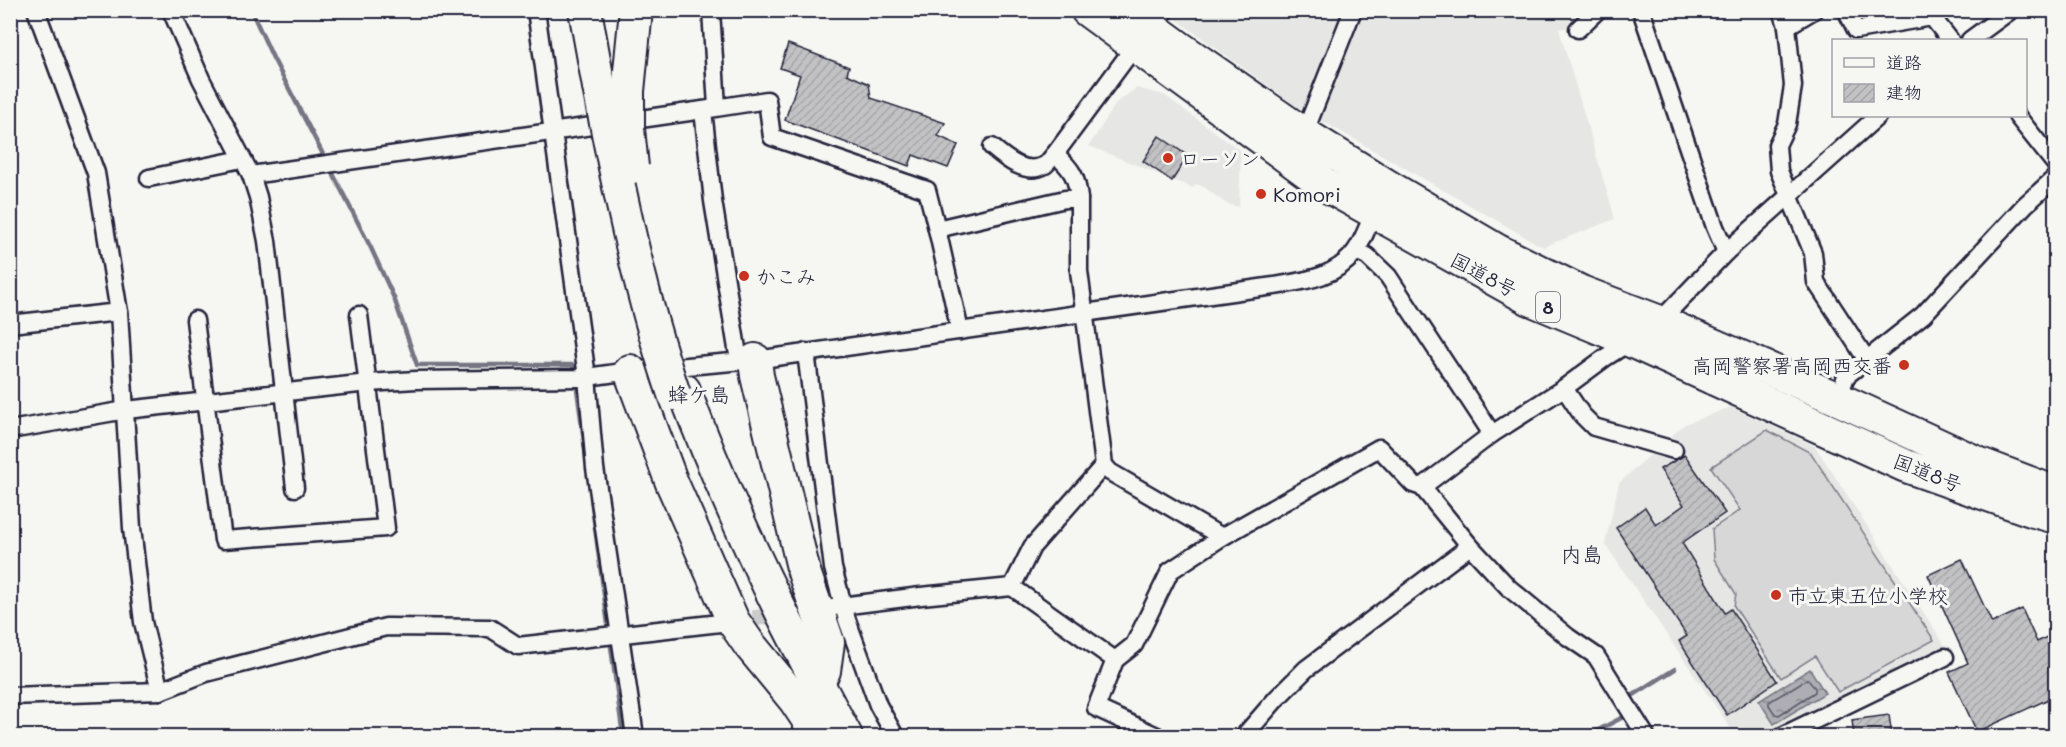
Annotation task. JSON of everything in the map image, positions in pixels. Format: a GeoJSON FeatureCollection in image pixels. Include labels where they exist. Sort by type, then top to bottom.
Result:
{"type":"FeatureCollection","features":[{"type":"Feature","properties":{"kind":"highway"},"geometry":{"type":"LineString","coordinates":[[585,10],[613,89],[631,245],[650,319],[679,392],[730,506],[817,683],[846,736]]}},
{"type":"Feature","properties":{"kind":"highway"},"geometry":{"type":"LineString","coordinates":[[613,89],[636,10]]}},
{"type":"Feature","properties":{"kind":"highway","name":"国道8号"},"geometry":{"type":"LineString","coordinates":[[1087,10],[1145,23],[1304,134],[1389,188],[1498,250],[1581,292],[1660,322],[1838,399],[1980,464],[2055,493]]}},
{"type":"Feature","properties":{"kind":"highway","name":"国道8号"},"geometry":{"type":"LineString","coordinates":[[1145,23],[1300,167],[1374,213],[1530,299],[1631,341],[1906,466],[2055,517]]}},
{"type":"Feature","properties":{"kind":"highway"},"geometry":{"type":"LineString","coordinates":[[747,361],[757,376],[804,572],[828,642],[824,671],[817,683]]}},
{"type":"Feature","properties":{"kind":"highway"},"geometry":{"type":"LineString","coordinates":[[630,371],[672,483],[733,621],[748,644],[795,700],[816,733]]}},
{"type":"Feature","properties":{"kind":"highway"},"geometry":{"type":"LineString","coordinates":[[679,392],[734,554],[770,637],[816,733]]}},
{"type":"Feature","properties":{"kind":"street"},"geometry":{"type":"LineString","coordinates":[[36,10],[96,173],[119,312],[132,528],[143,622],[160,691]]}},
{"type":"Feature","properties":{"kind":"street"},"geometry":{"type":"LineString","coordinates":[[171,10],[201,79],[251,175],[258,197],[267,240],[295,488]]}},
{"type":"Feature","properties":{"kind":"street"},"geometry":{"type":"LineString","coordinates":[[536,10],[554,132],[578,378],[595,468],[612,636],[635,736]]}},
{"type":"Feature","properties":{"kind":"street"},"geometry":{"type":"LineString","coordinates":[[711,10],[710,108],[713,201],[747,361]]}},
{"type":"Feature","properties":{"kind":"street"},"geometry":{"type":"LineString","coordinates":[[1304,134],[1353,10]]}},
{"type":"Feature","properties":{"kind":"street"},"geometry":{"type":"LineString","coordinates":[[1578,29],[1598,10]]}},
{"type":"Feature","properties":{"kind":"street"},"geometry":{"type":"LineString","coordinates":[[1641,10],[1726,252]]}},
{"type":"Feature","properties":{"kind":"street"},"geometry":{"type":"LineString","coordinates":[[1814,10],[1785,18],[1793,86],[1787,124],[1777,145],[1779,171],[1813,253],[1816,282],[1867,360]]}},
{"type":"Feature","properties":{"kind":"street"},"geometry":{"type":"LineString","coordinates":[[1846,10],[1856,30],[1932,16],[1949,39]]}},
{"type":"Feature","properties":{"kind":"street"},"geometry":{"type":"LineString","coordinates":[[1971,39],[2011,10]]}},
{"type":"Feature","properties":{"kind":"street"},"geometry":{"type":"LineString","coordinates":[[992,147],[1010,161],[1029,169],[1044,165],[1055,154],[1145,23]]}},
{"type":"Feature","properties":{"kind":"street"},"geometry":{"type":"LineString","coordinates":[[251,175],[767,100],[772,137],[927,190],[938,229],[960,331]]}},
{"type":"Feature","properties":{"kind":"street"},"geometry":{"type":"LineString","coordinates":[[1422,487],[1492,434],[1660,322],[1726,252],[1877,117]]}},
{"type":"Feature","properties":{"kind":"street"},"geometry":{"type":"LineString","coordinates":[[2018,117],[2055,165]]}},
{"type":"Feature","properties":{"kind":"street"},"geometry":{"type":"LineString","coordinates":[[1055,154],[1069,165],[1077,182],[1079,271],[1104,465],[1110,472],[1222,537]]}},
{"type":"Feature","properties":{"kind":"street"},"geometry":{"type":"LineString","coordinates":[[149,178],[242,159]]}},
{"type":"Feature","properties":{"kind":"street"},"geometry":{"type":"LineString","coordinates":[[1838,399],[1846,376],[1923,315],[2025,205],[2055,177]]}},
{"type":"Feature","properties":{"kind":"street"},"geometry":{"type":"LineString","coordinates":[[938,229],[1065,199],[1079,200]]}},
{"type":"Feature","properties":{"kind":"street"},"geometry":{"type":"LineString","coordinates":[[10,430],[126,411],[368,383],[416,380],[578,378],[747,361],[1085,314],[1318,278],[1342,266],[1356,251],[1374,213]]}},
{"type":"Feature","properties":{"kind":"street"},"geometry":{"type":"LineString","coordinates":[[1356,251],[1367,256],[1388,276],[1492,434]]}},
{"type":"Feature","properties":{"kind":"street"},"geometry":{"type":"LineString","coordinates":[[10,324],[119,312]]}},
{"type":"Feature","properties":{"kind":"street"},"geometry":{"type":"LineString","coordinates":[[195,320],[223,540],[386,528],[358,315]]}},
{"type":"Feature","properties":{"kind":"street"},"geometry":{"type":"LineString","coordinates":[[806,352],[833,568],[843,605],[878,705],[895,736]]}},
{"type":"Feature","properties":{"kind":"street"},"geometry":{"type":"LineString","coordinates":[[1564,388],[1581,415],[1594,427],[1674,450]]}},
{"type":"Feature","properties":{"kind":"street"},"geometry":{"type":"LineString","coordinates":[[1157,736],[1096,708],[1115,660],[1134,645],[1170,571],[1222,537],[1379,448],[1413,484],[1422,487],[1470,546],[1509,588],[1596,656],[1646,736]]}},
{"type":"Feature","properties":{"kind":"street"},"geometry":{"type":"LineString","coordinates":[[1012,587],[1032,547],[1104,465]]}},
{"type":"Feature","properties":{"kind":"street"},"geometry":{"type":"LineString","coordinates":[[1244,736],[1276,698],[1306,669],[1470,546]]}},
{"type":"Feature","properties":{"kind":"street"},"geometry":{"type":"LineString","coordinates":[[826,608],[1012,587],[1115,660]]}},
{"type":"Feature","properties":{"kind":"street"},"geometry":{"type":"LineString","coordinates":[[10,696],[160,691],[206,673],[386,627],[490,627],[518,646],[720,623]]}},
{"type":"Feature","properties":{"kind":"street"},"geometry":{"type":"LineString","coordinates":[[1782,736],[1945,657]]}},
{"type":"Feature","properties":{"kind":"shaded area"},"geometry":{"type":"Polygon","coordinates":[[[1175,10],[1587,11],[1569,27],[1559,29],[1615,219],[1543,247],[1294,105],[1169,14],[1175,10]]]}},
{"type":"Feature","properties":{"kind":"shaded area"},"geometry":{"type":"Polygon","coordinates":[[[1136,88],[1164,95],[1241,151],[1239,207],[1225,203],[1204,187],[1196,184],[1193,188],[1089,146],[1117,102],[1136,88]]]}},
{"type":"Feature","properties":{"kind":"shaded area","name":"市立東五位小学校"},"geometry":{"type":"Polygon","coordinates":[[[1731,407],[1815,446],[1946,647],[1764,736],[1736,736],[1605,544],[1619,483],[1685,424],[1731,407]]]}},
{"type":"Feature","properties":{"kind":"shaded area"},"geometry":{"type":"Polygon","coordinates":[[[1767,430],[1811,453],[1934,640],[1838,692],[1815,656],[1781,678],[1734,606],[1736,594],[1714,559],[1712,529],[1740,510],[1711,467],[1767,430]]]}},
{"type":"Feature","properties":{"kind":"water"},"geometry":{"type":"Polygon","coordinates":[[[1810,669],[1825,693],[1774,724],[1759,701],[1810,669]]]}},
{"type":"Feature","properties":{"kind":"building"},"geometry":{"type":"Polygon","coordinates":[[[788,44],[849,67],[847,74],[869,84],[871,98],[945,123],[938,136],[958,145],[948,168],[913,155],[909,166],[785,120],[800,75],[780,68],[788,44]]]}},
{"type":"Feature","properties":{"kind":"building"},"geometry":{"type":"Polygon","coordinates":[[[1159,136],[1188,156],[1172,181],[1143,161],[1159,136]]]}},
{"type":"Feature","properties":{"kind":"building"},"geometry":{"type":"Polygon","coordinates":[[[1685,455],[1725,513],[1682,543],[1725,613],[1731,609],[1777,681],[1727,715],[1679,641],[1687,636],[1616,528],[1645,507],[1656,525],[1684,505],[1660,469],[1685,455]]]}},
{"type":"Feature","properties":{"kind":"building"},"geometry":{"type":"Polygon","coordinates":[[[1962,559],[1992,623],[2022,609],[2037,642],[2055,633],[2055,696],[1977,732],[1949,672],[1968,663],[1928,575],[1962,559]]]}},
{"type":"Feature","properties":{"kind":"building"},"geometry":{"type":"Polygon","coordinates":[[[1889,715],[1892,736],[1854,736],[1852,720],[1889,715]]]}},
{"type":"Feature","properties":{"kind":"waterway"},"geometry":{"type":"LineString","coordinates":[[251,10],[326,160]]}},
{"type":"Feature","properties":{"kind":"waterway"},"geometry":{"type":"LineString","coordinates":[[330,168],[394,298],[417,365],[573,365],[574,374]]}},
{"type":"Feature","properties":{"kind":"waterway"},"geometry":{"type":"LineString","coordinates":[[576,382],[587,463]]}},
{"type":"Feature","properties":{"kind":"waterway"},"geometry":{"type":"LineString","coordinates":[[591,498],[623,736]]}},
{"type":"Feature","properties":{"kind":"waterway"},"geometry":{"type":"LineString","coordinates":[[1632,696],[1675,669]]}},
{"type":"Feature","properties":{"kind":"waterway"},"geometry":{"type":"LineString","coordinates":[[1587,736],[1625,716]]}},
{"type":"Feature","properties":{"kind":"tunnel"},"geometry":{"type":"LineString","coordinates":[[729,622],[823,608]]}},
{"type":"Feature","properties":{"kind":"place","name":"ローソン"},"geometry":{"type":"Point","coordinates":[1168,158]}},
{"type":"Feature","properties":{"kind":"place","name":"Komori"},"geometry":{"type":"Point","coordinates":[1261,194]}},
{"type":"Feature","properties":{"kind":"place","name":"かこみ"},"geometry":{"type":"Point","coordinates":[744,276]}},
{"type":"Feature","properties":{"kind":"place","name":"高岡警察署高岡西交番"},"geometry":{"type":"Point","coordinates":[1904,365]}},
{"type":"Feature","properties":{"kind":"place","name":"市立東五位小学校"},"geometry":{"type":"Point","coordinates":[1776,595]}},
{"type":"Feature","properties":{"kind":"district","name":"蜂ケ島"},"geometry":{"type":"Point","coordinates":[699,393]}},
{"type":"Feature","properties":{"kind":"district","name":"内島"},"geometry":{"type":"Point","coordinates":[1582,553]}}]}
